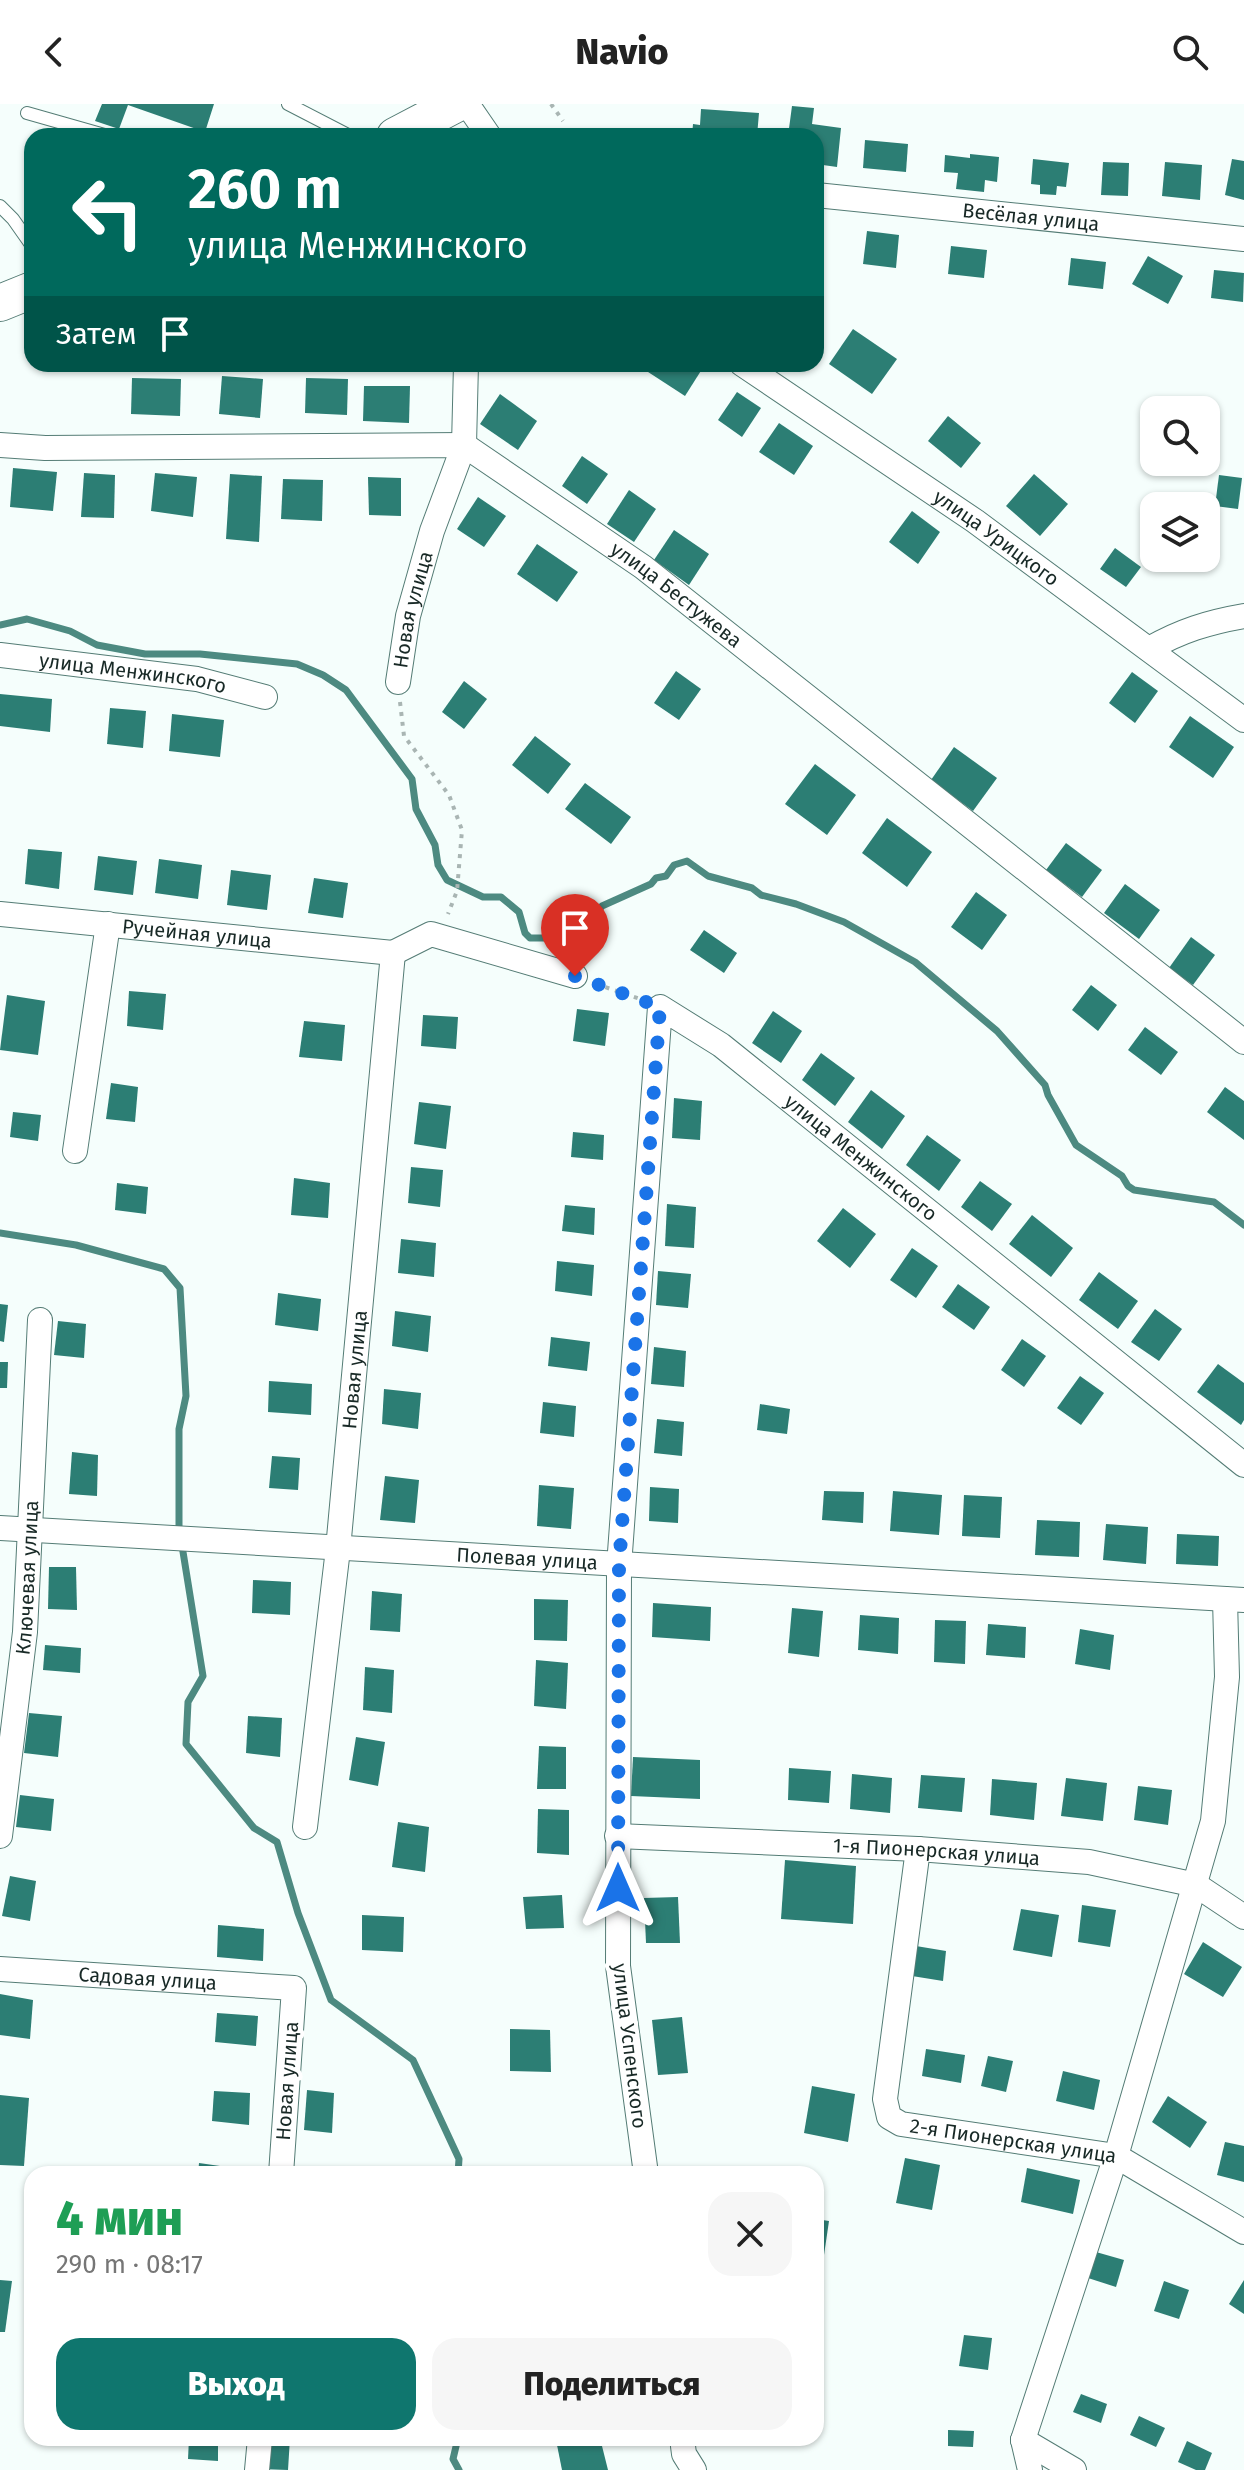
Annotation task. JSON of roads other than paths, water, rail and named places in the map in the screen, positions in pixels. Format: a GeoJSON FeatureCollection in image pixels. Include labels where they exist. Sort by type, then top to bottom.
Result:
{"type":"FeatureCollection","features":[{"type":"Feature","properties":{"kind":"main road"},"geometry":{"type":"LineString","coordinates":[[414,128],[456,104]]}},
{"type":"Feature","properties":{"kind":"main road"},"geometry":{"type":"LineString","coordinates":[[0,303],[24,293]]}},
{"type":"Feature","properties":{"kind":"street"},"geometry":{"type":"LineString","coordinates":[[467,104],[484,128]]}},
{"type":"Feature","properties":{"kind":"street","name":"Весёлая улица"},"geometry":{"type":"LineString","coordinates":[[824,196],[1244,239]]}},
{"type":"Feature","properties":{"kind":"street","name":"Новая улица"},"geometry":{"type":"LineString","coordinates":[[398,682],[408,616],[432,531],[464,445],[466,372]]}},
{"type":"Feature","properties":{"kind":"street","name":"улица Урицкого"},"geometry":{"type":"LineString","coordinates":[[754,372],[975,521],[1244,720]]}},
{"type":"Feature","properties":{"kind":"street"},"geometry":{"type":"LineString","coordinates":[[0,445],[45,448],[464,445]]}},
{"type":"Feature","properties":{"kind":"street","name":"улица Бестужева"},"geometry":{"type":"LineString","coordinates":[[464,445],[643,567],[1244,1042]]}},
{"type":"Feature","properties":{"kind":"street"},"geometry":{"type":"LineString","coordinates":[[1149,649],[1181,631],[1244,616]]}},
{"type":"Feature","properties":{"kind":"street","name":"улица Менжинского"},"geometry":{"type":"LineString","coordinates":[[0,655],[197,679],[265,697]]}},
{"type":"Feature","properties":{"kind":"street","name":"Ручейная улица"},"geometry":{"type":"LineString","coordinates":[[0,914],[393,953]]}},
{"type":"Feature","properties":{"kind":"street"},"geometry":{"type":"LineString","coordinates":[[75,1151],[108,924]]}},
{"type":"Feature","properties":{"kind":"street"},"geometry":{"type":"LineString","coordinates":[[393,953],[431,934],[575,976]]}},
{"type":"Feature","properties":{"kind":"street","name":"Новая улица"},"geometry":{"type":"LineString","coordinates":[[305,1827],[338,1549],[393,953]]}},
{"type":"Feature","properties":{"kind":"street","name":"улица Менжинского"},"geometry":{"type":"LineString","coordinates":[[660,1007],[721,1045],[1244,1465]]}},
{"type":"Feature","properties":{"kind":"street","name":"улица Успенского"},"geometry":{"type":"LineString","coordinates":[[645,2166],[618,1966],[619,1566],[660,1007]]}},
{"type":"Feature","properties":{"kind":"street","name":"Ключевая улица"},"geometry":{"type":"LineString","coordinates":[[0,1836],[25,1632],[40,1320]]}},
{"type":"Feature","properties":{"kind":"street","name":"Полевая улица"},"geometry":{"type":"LineString","coordinates":[[0,1528],[1234,1599]]}},
{"type":"Feature","properties":{"kind":"street"},"geometry":{"type":"LineString","coordinates":[[1030,2470],[1023,2440],[1116,2156],[1213,1821],[1234,1599]]}},
{"type":"Feature","properties":{"kind":"street","name":"1-я Пионерская улица"},"geometry":{"type":"LineString","coordinates":[[617,1836],[918,1849],[1089,1862],[1196,1885],[1244,1917]]}},
{"type":"Feature","properties":{"kind":"street","name":"2-я Пионерская улица"},"geometry":{"type":"LineString","coordinates":[[918,1849],[885,2099],[889,2117],[901,2124],[1116,2156],[1244,2232]]}},
{"type":"Feature","properties":{"kind":"street","name":"Садовая улица"},"geometry":{"type":"LineString","coordinates":[[0,1969],[294,1988]]}},
{"type":"Feature","properties":{"kind":"street","name":"Новая улица"},"geometry":{"type":"LineString","coordinates":[[282,2166],[294,1988]]}},
{"type":"Feature","properties":{"kind":"street"},"geometry":{"type":"LineString","coordinates":[[1023,2440],[1074,2470]]}},
{"type":"Feature","properties":{"kind":"street"},"geometry":{"type":"LineString","coordinates":[[257,2470],[259,2446]]}},
{"type":"Feature","properties":{"kind":"street"},"geometry":{"type":"LineString","coordinates":[[683,2446],[684,2454],[694,2470]]}},
{"type":"Feature","properties":{"kind":"lane"},"geometry":{"type":"LineString","coordinates":[[288,104],[334,128]]}},
{"type":"Feature","properties":{"kind":"lane"},"geometry":{"type":"LineString","coordinates":[[27,113],[80,128]]}},
{"type":"Feature","properties":{"kind":"lane"},"geometry":{"type":"LineString","coordinates":[[0,206],[24,235]]}},
{"type":"Feature","properties":{"kind":"waterway"},"geometry":{"type":"LineString","coordinates":[[0,625],[27,619],[70,631],[97,645],[145,654],[200,654],[297,664],[323,675],[346,690],[412,779],[416,809],[435,845],[438,865],[447,880],[483,897],[501,897],[519,912],[525,933],[530,938],[544,938],[593,917],[602,906],[651,884],[656,878],[666,876],[674,865],[687,861],[708,876],[752,888],[761,895],[844,922],[915,962],[997,1031],[1045,1085],[1076,1145],[1122,1176],[1128,1186],[1134,1190],[1214,1202],[1244,1225]]}},
{"type":"Feature","properties":{"kind":"waterway"},"geometry":{"type":"LineString","coordinates":[[0,1233],[76,1245],[164,1269],[180,1288],[186,1396],[179,1429],[179,1527],[203,1676],[188,1702],[186,1744],[254,1828],[277,1842],[298,1913],[331,2000],[413,2060],[459,2159],[459,2166]]}},
{"type":"Feature","properties":{"kind":"waterway"},"geometry":{"type":"LineString","coordinates":[[456,2446],[453,2459],[459,2470]]}}]}
